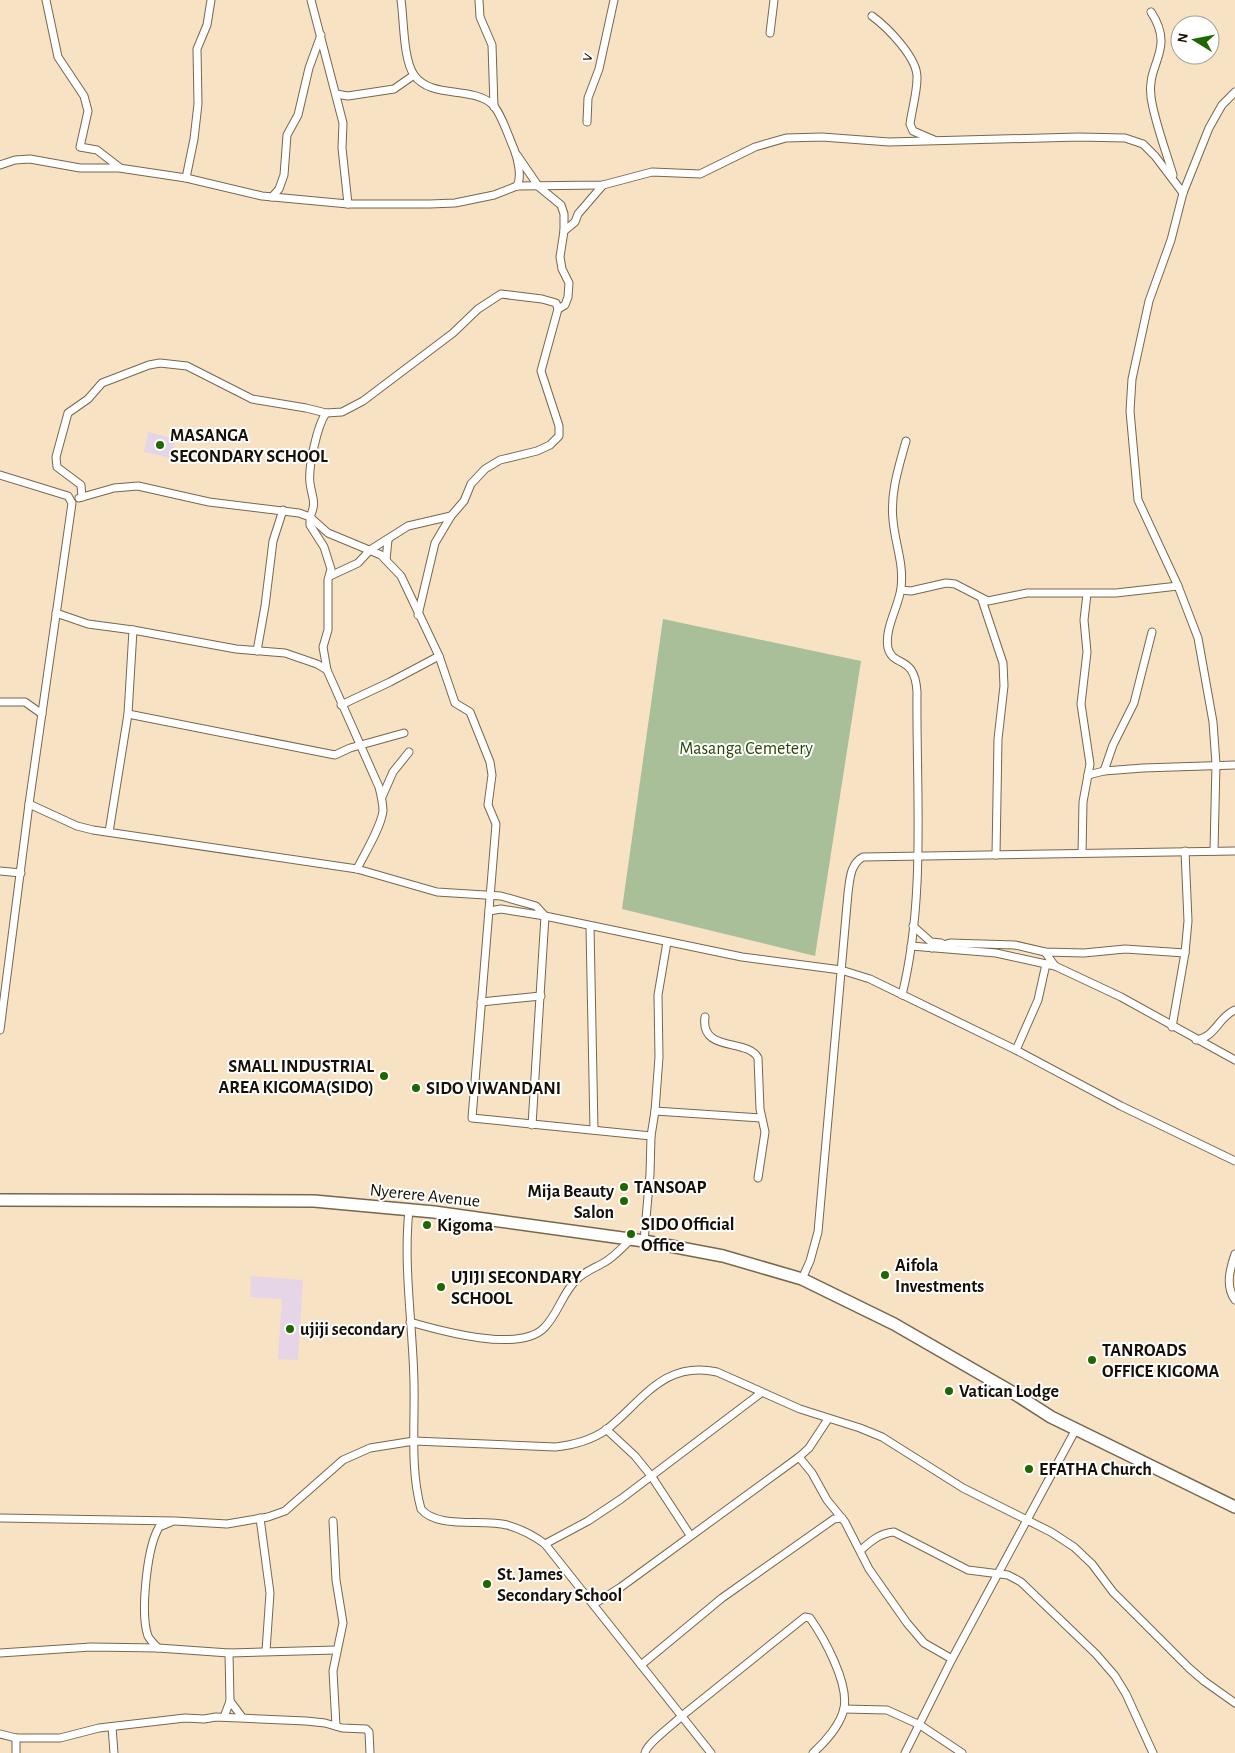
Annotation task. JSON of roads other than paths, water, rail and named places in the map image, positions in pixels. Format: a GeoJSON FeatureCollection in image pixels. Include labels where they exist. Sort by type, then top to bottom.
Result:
{"type":"FeatureCollection","features":[{"type":"Feature","properties":{"kind":"main road","name":"Nyerere Avenue"},"geometry":{"type":"LineString","coordinates":[[0,1200],[50,1198],[196,1202],[208,1199],[274,1200],[409,1210],[632,1239],[722,1256],[802,1279],[894,1324],[1051,1417],[1235,1507]]}},
{"type":"Feature","properties":{"kind":"street"},"geometry":{"type":"LineString","coordinates":[[46,0],[58,57],[84,96],[88,111],[80,147],[97,150],[119,168]]}},
{"type":"Feature","properties":{"kind":"street"},"geometry":{"type":"LineString","coordinates":[[186,178],[194,139],[198,104],[197,49],[207,25],[211,0]]}},
{"type":"Feature","properties":{"kind":"street"},"geometry":{"type":"LineString","coordinates":[[311,0],[343,123],[342,148],[348,204]]}},
{"type":"Feature","properties":{"kind":"street"},"geometry":{"type":"LineString","coordinates":[[401,0],[407,52],[414,75],[426,85],[479,98],[494,107]]}},
{"type":"Feature","properties":{"kind":"street"},"geometry":{"type":"LineString","coordinates":[[479,0],[480,17],[492,45],[494,107],[516,153],[539,187],[561,204],[564,214],[564,231],[560,257],[562,269],[569,283],[568,297],[565,304],[558,309]]}},
{"type":"Feature","properties":{"kind":"street","name":"v"},"geometry":{"type":"LineString","coordinates":[[587,122],[588,98],[599,70],[614,0]]}},
{"type":"Feature","properties":{"kind":"street"},"geometry":{"type":"LineString","coordinates":[[770,33],[774,0]]}},
{"type":"Feature","properties":{"kind":"street"},"geometry":{"type":"LineString","coordinates":[[1151,12],[1159,24],[1162,38],[1152,82],[1151,96],[1174,180]]}},
{"type":"Feature","properties":{"kind":"street"},"geometry":{"type":"LineString","coordinates":[[872,16],[897,38],[916,72],[910,124],[913,131],[934,140]]}},
{"type":"Feature","properties":{"kind":"street"},"geometry":{"type":"LineString","coordinates":[[272,197],[279,189],[284,175],[287,135],[298,115],[309,68],[321,35]]}},
{"type":"Feature","properties":{"kind":"street"},"geometry":{"type":"LineString","coordinates":[[336,94],[348,96],[394,89],[414,75]]}},
{"type":"Feature","properties":{"kind":"street"},"geometry":{"type":"LineString","coordinates":[[1214,851],[1216,764],[1213,722],[1198,638],[1178,586],[1138,500],[1130,411],[1132,379],[1149,301],[1171,240],[1182,193],[1209,128],[1222,106],[1235,92]]}},
{"type":"Feature","properties":{"kind":"street"},"geometry":{"type":"LineString","coordinates":[[0,165],[15,160],[30,159],[80,168],[119,168],[186,178],[272,197],[348,204],[455,202],[494,195],[517,186],[539,187],[552,184],[603,185],[652,172],[700,174],[755,147],[786,138],[889,142],[1125,138],[1143,144],[1156,156],[1182,193]]}},
{"type":"Feature","properties":{"kind":"street"},"geometry":{"type":"LineString","coordinates":[[516,153],[520,180],[517,186]]}},
{"type":"Feature","properties":{"kind":"street"},"geometry":{"type":"LineString","coordinates":[[564,231],[576,222],[578,214],[603,185]]}},
{"type":"Feature","properties":{"kind":"street"},"geometry":{"type":"LineString","coordinates":[[82,497],[81,485],[57,467],[56,457],[65,420],[73,408],[83,403],[102,384],[112,378],[136,372],[149,364],[174,363],[200,371],[252,399],[326,413],[342,412],[363,401],[453,334],[478,309],[501,294],[553,301],[558,305],[558,309],[541,371],[556,413],[559,436],[550,445],[537,451],[500,460],[485,469],[471,484],[464,501],[451,516],[435,543],[418,615]]}},
{"type":"Feature","properties":{"kind":"street"},"geometry":{"type":"LineString","coordinates":[[313,410],[318,415],[319,427],[310,476],[314,507],[310,517],[310,525],[324,547],[332,569],[330,576],[328,630],[323,647],[327,670],[379,787],[383,812],[357,869]]}},
{"type":"Feature","properties":{"kind":"street"},"geometry":{"type":"LineString","coordinates":[[319,427],[326,413]]}},
{"type":"Feature","properties":{"kind":"street"},"geometry":{"type":"LineString","coordinates":[[902,995],[913,926],[916,855],[917,681],[911,668],[893,657],[887,645],[901,590],[902,558],[895,534],[893,502],[894,487],[906,441]]}},
{"type":"Feature","properties":{"kind":"street"},"geometry":{"type":"LineString","coordinates":[[0,475],[10,480],[68,496],[72,500]]}},
{"type":"Feature","properties":{"kind":"street"},"geometry":{"type":"LineString","coordinates":[[72,500],[114,488],[138,486],[209,502],[299,513],[310,517],[328,534],[370,550],[386,560],[408,588],[418,615],[439,656],[455,702],[470,712],[490,762],[492,775],[488,804],[496,824],[472,1118],[650,1136]]}},
{"type":"Feature","properties":{"kind":"street"},"geometry":{"type":"LineString","coordinates":[[0,1030],[29,804],[72,500]]}},
{"type":"Feature","properties":{"kind":"street"},"geometry":{"type":"LineString","coordinates":[[257,651],[269,586],[273,541],[283,510]]}},
{"type":"Feature","properties":{"kind":"street"},"geometry":{"type":"LineString","coordinates":[[330,576],[358,563],[370,550],[408,526],[451,516]]}},
{"type":"Feature","properties":{"kind":"street"},"geometry":{"type":"LineString","coordinates":[[386,560],[388,540]]}},
{"type":"Feature","properties":{"kind":"street"},"geometry":{"type":"LineString","coordinates":[[901,590],[911,591],[946,582],[955,584],[982,600],[996,600],[1027,593],[1087,594],[1138,592],[1178,586]]}},
{"type":"Feature","properties":{"kind":"street"},"geometry":{"type":"LineString","coordinates":[[1082,852],[1083,802],[1088,775],[1089,751],[1081,704],[1087,652],[1084,620],[1087,594]]}},
{"type":"Feature","properties":{"kind":"street"},"geometry":{"type":"LineString","coordinates":[[982,600],[1000,654],[1004,686],[998,739],[996,854]]}},
{"type":"Feature","properties":{"kind":"street"},"geometry":{"type":"LineString","coordinates":[[56,613],[88,624],[257,651],[285,653],[304,658],[327,670]]}},
{"type":"Feature","properties":{"kind":"street"},"geometry":{"type":"LineString","coordinates":[[108,832],[128,714],[133,630]]}},
{"type":"Feature","properties":{"kind":"street"},"geometry":{"type":"LineString","coordinates":[[1104,771],[1113,745],[1134,703],[1152,632]]}},
{"type":"Feature","properties":{"kind":"street"},"geometry":{"type":"LineString","coordinates":[[341,704],[390,682],[439,656]]}},
{"type":"Feature","properties":{"kind":"street"},"geometry":{"type":"LineString","coordinates":[[0,702],[25,702],[42,714]]}},
{"type":"Feature","properties":{"kind":"street"},"geometry":{"type":"LineString","coordinates":[[128,714],[283,744],[315,753],[335,755],[404,734]]}},
{"type":"Feature","properties":{"kind":"street"},"geometry":{"type":"LineString","coordinates":[[381,798],[394,772],[409,752]]}},
{"type":"Feature","properties":{"kind":"street"},"geometry":{"type":"LineString","coordinates":[[1088,775],[1104,771],[1216,764],[1235,765]]}},
{"type":"Feature","properties":{"kind":"street"},"geometry":{"type":"LineString","coordinates":[[29,804],[77,826],[357,869],[437,892],[458,895],[490,894],[536,906],[545,916],[532,1124]]}},
{"type":"Feature","properties":{"kind":"street"},"geometry":{"type":"LineString","coordinates":[[1172,1027],[1185,953],[1188,921],[1185,851]]}},
{"type":"Feature","properties":{"kind":"street"},"geometry":{"type":"LineString","coordinates":[[802,1279],[818,1232],[850,878],[856,861],[864,858],[916,855],[1235,851]]}},
{"type":"Feature","properties":{"kind":"street"},"geometry":{"type":"LineString","coordinates":[[0,871],[21,873]]}},
{"type":"Feature","properties":{"kind":"street"},"geometry":{"type":"LineString","coordinates":[[489,911],[501,910],[545,916],[590,927],[742,957],[841,970],[870,978],[1016,1050],[1121,1106],[1235,1161]]}},
{"type":"Feature","properties":{"kind":"street"},"geometry":{"type":"LineString","coordinates":[[913,926],[931,942],[1016,945],[1045,952],[1084,953],[1125,949],[1185,953]]}},
{"type":"Feature","properties":{"kind":"street"},"geometry":{"type":"LineString","coordinates":[[590,927],[594,1130]]}},
{"type":"Feature","properties":{"kind":"street"},"geometry":{"type":"LineString","coordinates":[[644,1241],[650,1174],[650,1136],[655,1111],[659,1057],[658,995],[667,942]]}},
{"type":"Feature","properties":{"kind":"street"},"geometry":{"type":"LineString","coordinates":[[932,948],[944,943]]}},
{"type":"Feature","properties":{"kind":"street"},"geometry":{"type":"LineString","coordinates":[[911,946],[996,953],[1054,966],[1122,997],[1195,1040],[1235,1060]]}},
{"type":"Feature","properties":{"kind":"street"},"geometry":{"type":"LineString","coordinates":[[1045,952],[1054,966]]}},
{"type":"Feature","properties":{"kind":"street"},"geometry":{"type":"LineString","coordinates":[[1016,1050],[1038,1000],[1046,964]]}},
{"type":"Feature","properties":{"kind":"street"},"geometry":{"type":"LineString","coordinates":[[482,1002],[541,996]]}},
{"type":"Feature","properties":{"kind":"street"},"geometry":{"type":"LineString","coordinates":[[1195,1040],[1206,1038],[1215,1031],[1226,1015],[1235,1010]]}},
{"type":"Feature","properties":{"kind":"street"},"geometry":{"type":"LineString","coordinates":[[705,1017],[705,1026],[712,1037],[723,1043],[757,1054],[760,1071],[760,1118],[764,1132],[758,1178]]}},
{"type":"Feature","properties":{"kind":"street"},"geometry":{"type":"LineString","coordinates":[[655,1111],[760,1118]]}},
{"type":"Feature","properties":{"kind":"street"},"geometry":{"type":"LineString","coordinates":[[409,1210],[414,1441],[418,1498],[421,1510],[425,1515],[437,1520],[506,1525],[526,1531],[544,1544],[683,1715],[711,1753]]}},
{"type":"Feature","properties":{"kind":"street"},"geometry":{"type":"LineString","coordinates":[[410,1322],[495,1339],[531,1336],[543,1328],[555,1314],[575,1281],[593,1267],[608,1260],[632,1239]]}},
{"type":"Feature","properties":{"kind":"street"},"geometry":{"type":"LineString","coordinates":[[1235,1254],[1230,1268],[1229,1285],[1235,1300]]}},
{"type":"Feature","properties":{"kind":"street"},"geometry":{"type":"LineString","coordinates":[[0,1518],[175,1521],[227,1524],[260,1518],[285,1511],[343,1460],[370,1448],[414,1441],[555,1447],[577,1444],[606,1429],[653,1387],[682,1370],[703,1369],[716,1372],[761,1393],[828,1419],[860,1428],[882,1437],[963,1488],[1074,1547],[1092,1564],[1120,1599],[1189,1668],[1204,1682],[1235,1703]]}},
{"type":"Feature","properties":{"kind":"street"},"geometry":{"type":"LineString","coordinates":[[544,1544],[588,1520],[652,1477],[761,1393]]}},
{"type":"Feature","properties":{"kind":"street"},"geometry":{"type":"LineString","coordinates":[[594,1604],[621,1587],[799,1457],[809,1448],[828,1419]]}},
{"type":"Feature","properties":{"kind":"street"},"geometry":{"type":"LineString","coordinates":[[606,1429],[635,1456],[652,1477],[690,1535]]}},
{"type":"Feature","properties":{"kind":"street"},"geometry":{"type":"LineString","coordinates":[[905,1753],[952,1659],[1076,1429]]}},
{"type":"Feature","properties":{"kind":"street"},"geometry":{"type":"LineString","coordinates":[[799,1457],[842,1518],[869,1569],[916,1635],[924,1643],[952,1659]]}},
{"type":"Feature","properties":{"kind":"street"},"geometry":{"type":"LineString","coordinates":[[260,1518],[270,1593],[266,1651]]}},
{"type":"Feature","properties":{"kind":"street"},"geometry":{"type":"LineString","coordinates":[[641,1665],[722,1598],[834,1519],[842,1518]]}},
{"type":"Feature","properties":{"kind":"street"},"geometry":{"type":"LineString","coordinates":[[158,1648],[148,1636],[146,1620],[148,1562],[159,1527],[175,1521]]}},
{"type":"Feature","properties":{"kind":"street"},"geometry":{"type":"LineString","coordinates":[[333,1522],[336,1580],[343,1623],[343,1631],[336,1650],[333,1678],[336,1726]]}},
{"type":"Feature","properties":{"kind":"street"},"geometry":{"type":"LineString","coordinates":[[860,1550],[874,1538],[885,1533],[894,1532],[968,1570],[1008,1575],[1033,1592],[1105,1664],[1126,1694],[1153,1753]]}},
{"type":"Feature","properties":{"kind":"street"},"geometry":{"type":"LineString","coordinates":[[646,1753],[650,1742],[667,1731],[683,1715],[805,1617],[810,1618],[818,1629],[841,1680],[844,1709],[822,1744],[813,1753]]}},
{"type":"Feature","properties":{"kind":"street"},"geometry":{"type":"LineString","coordinates":[[0,1653],[81,1647],[158,1648],[229,1653],[336,1650]]}},
{"type":"Feature","properties":{"kind":"street"},"geometry":{"type":"LineString","coordinates":[[224,1717],[230,1701],[229,1653]]}},
{"type":"Feature","properties":{"kind":"street"},"geometry":{"type":"LineString","coordinates":[[230,1701],[242,1717]]}},
{"type":"Feature","properties":{"kind":"street"},"geometry":{"type":"LineString","coordinates":[[844,1709],[887,1710],[920,1725],[962,1753]]}},
{"type":"Feature","properties":{"kind":"street"},"geometry":{"type":"LineString","coordinates":[[0,1734],[16,1738],[60,1738],[99,1728],[185,1718],[242,1717],[306,1720],[342,1728],[368,1730],[370,1753]]}},
{"type":"Feature","properties":{"kind":"street"},"geometry":{"type":"LineString","coordinates":[[112,1727],[114,1753]]}},
{"type":"Feature","properties":{"kind":"street"},"geometry":{"type":"LineString","coordinates":[[16,1738],[16,1753]]}},
{"type":"Feature","properties":{"kind":"place","name":"MASANGA SECONDARY SCHOOL"},"geometry":{"type":"Point","coordinates":[160,445]}},
{"type":"Feature","properties":{"kind":"place","name":"SMALL INDUSTRIAL AREA KIGOMA(SIDO)"},"geometry":{"type":"Point","coordinates":[384,1076]}},
{"type":"Feature","properties":{"kind":"place","name":"SIDO VIWANDANI"},"geometry":{"type":"Point","coordinates":[416,1088]}},
{"type":"Feature","properties":{"kind":"place","name":"TANSOAP"},"geometry":{"type":"Point","coordinates":[624,1187]}},
{"type":"Feature","properties":{"kind":"place","name":"Mija Beauty Salon"},"geometry":{"type":"Point","coordinates":[624,1201]}},
{"type":"Feature","properties":{"kind":"place","name":"Kigoma"},"geometry":{"type":"Point","coordinates":[427,1225]}},
{"type":"Feature","properties":{"kind":"place","name":"SIDO Official Office"},"geometry":{"type":"Point","coordinates":[631,1234]}},
{"type":"Feature","properties":{"kind":"place","name":"Aifola Investments"},"geometry":{"type":"Point","coordinates":[885,1275]}},
{"type":"Feature","properties":{"kind":"place","name":"UJIJI SECONDARY SCHOOL"},"geometry":{"type":"Point","coordinates":[441,1287]}},
{"type":"Feature","properties":{"kind":"place","name":"ujiji secondary"},"geometry":{"type":"Point","coordinates":[290,1329]}},
{"type":"Feature","properties":{"kind":"place","name":"TANROADS OFFICE KIGOMA"},"geometry":{"type":"Point","coordinates":[1092,1360]}},
{"type":"Feature","properties":{"kind":"place","name":"Vatican Lodge"},"geometry":{"type":"Point","coordinates":[949,1391]}},
{"type":"Feature","properties":{"kind":"place","name":"EFATHA Church"},"geometry":{"type":"Point","coordinates":[1029,1469]}},
{"type":"Feature","properties":{"kind":"place","name":"St. James Secondary School"},"geometry":{"type":"Point","coordinates":[487,1584]}},
{"type":"Feature","properties":{"kind":"park label","name":"Masanga Cemetery"},"geometry":{"type":"Point","coordinates":[746,748]}}]}
